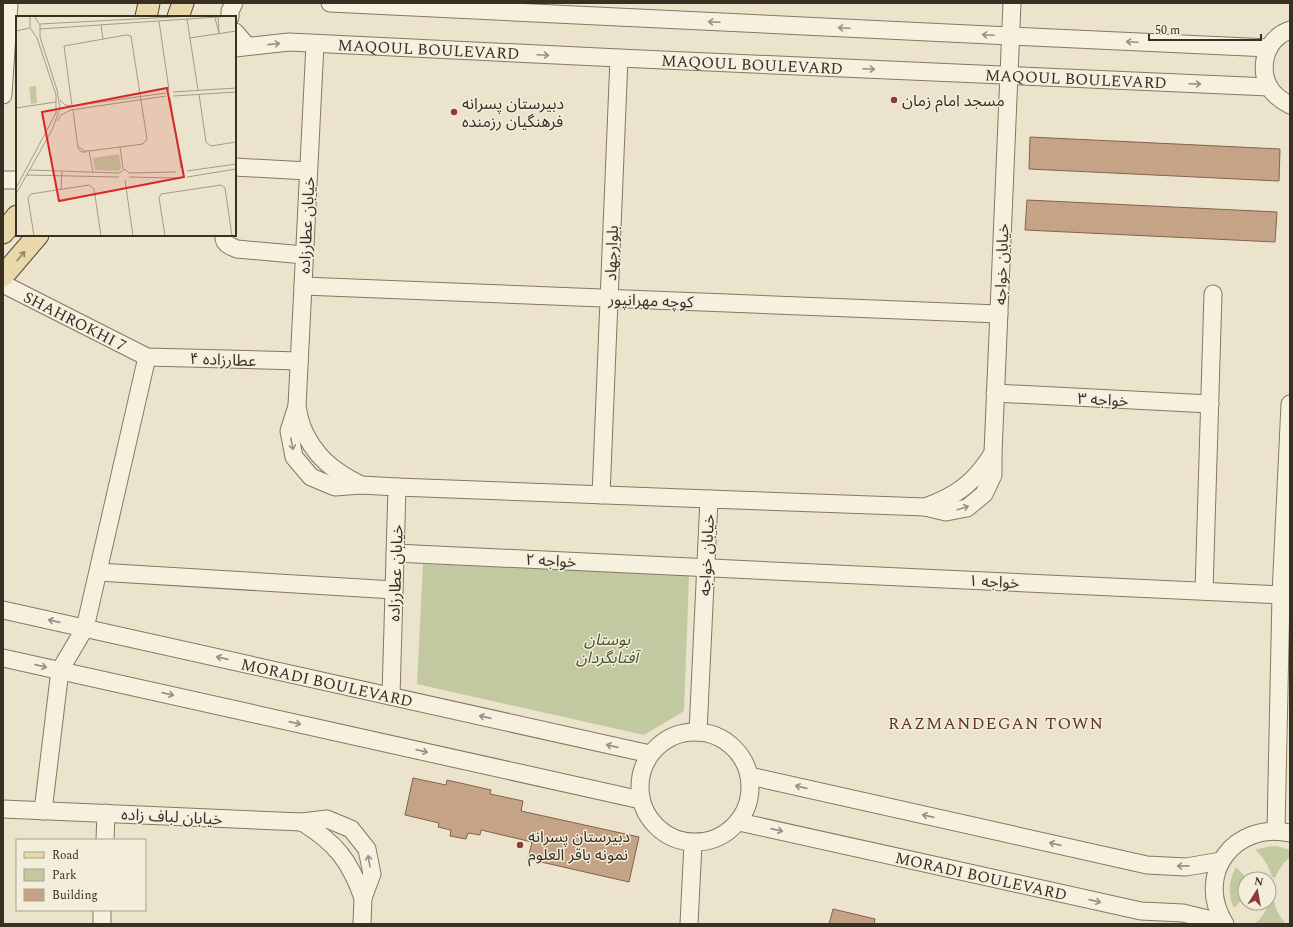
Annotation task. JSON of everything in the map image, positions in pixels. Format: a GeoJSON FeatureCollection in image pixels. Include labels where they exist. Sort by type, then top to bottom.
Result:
{"type":"FeatureCollection","features":[{"type":"Feature","properties":{"kind":"main road"},"geometry":{"type":"LineString","coordinates":[[146,16],[149,3]]}},
{"type":"Feature","properties":{"kind":"main road"},"geometry":{"type":"LineString","coordinates":[[178,16],[183,3]]}},
{"type":"Feature","properties":{"kind":"main road"},"geometry":{"type":"LineString","coordinates":[[3,233],[16,217]]}},
{"type":"Feature","properties":{"kind":"main road"},"geometry":{"type":"LineString","coordinates":[[3,276],[37,236]]}},
{"type":"Feature","properties":{"kind":"street"},"geometry":{"type":"LineString","coordinates":[[8,85],[9,3]]}},
{"type":"Feature","properties":{"kind":"street"},"geometry":{"type":"LineString","coordinates":[[230,16],[230,11],[234,3]]}},
{"type":"Feature","properties":{"kind":"street"},"geometry":{"type":"LineString","coordinates":[[330,3],[1269,48]]}},
{"type":"Feature","properties":{"kind":"street","name":"خیابان خواجه"},"geometry":{"type":"LineString","coordinates":[[698,732],[709,499],[925,507],[946,512],[967,508],[979,499],[984,494],[993,475],[995,394],[1012,3]]}},
{"type":"Feature","properties":{"kind":"street"},"geometry":{"type":"LineString","coordinates":[[1290,30],[1278,36],[1269,48],[1265,57],[1264,68],[1265,78],[1269,88],[1278,98],[1290,105]]}},
{"type":"Feature","properties":{"kind":"street"},"geometry":{"type":"LineString","coordinates":[[236,34],[241,47]]}},
{"type":"Feature","properties":{"kind":"street","name":"MAQOUL BOULEVARD"},"geometry":{"type":"LineString","coordinates":[[241,47],[289,42],[1269,88]]}},
{"type":"Feature","properties":{"kind":"street","name":"خیابان عطارزاده"},"geometry":{"type":"LineString","coordinates":[[315,44],[296,406],[289,431],[294,457],[311,477],[335,487],[361,485],[397,487],[391,696]]}},
{"type":"Feature","properties":{"kind":"street","name":"بلوارجهاد"},"geometry":{"type":"LineString","coordinates":[[601,495],[619,58]]}},
{"type":"Feature","properties":{"kind":"street"},"geometry":{"type":"LineString","coordinates":[[236,167],[308,171]]}},
{"type":"Feature","properties":{"kind":"street"},"geometry":{"type":"LineString","coordinates":[[3,180],[16,180]]}},
{"type":"Feature","properties":{"kind":"street"},"geometry":{"type":"LineString","coordinates":[[224,236],[223,239],[227,245],[237,249],[304,255]]}},
{"type":"Feature","properties":{"kind":"street","name":"SHAHROKHI 7"},"geometry":{"type":"LineString","coordinates":[[3,284],[147,357]]}},
{"type":"Feature","properties":{"kind":"street","name":"کوچه مهرانپور"},"geometry":{"type":"LineString","coordinates":[[303,286],[999,314]]}},
{"type":"Feature","properties":{"kind":"street"},"geometry":{"type":"LineString","coordinates":[[1204,591],[1213,294]]}},
{"type":"Feature","properties":{"kind":"street"},"geometry":{"type":"LineString","coordinates":[[43,811],[60,670],[85,628],[147,357]]}},
{"type":"Feature","properties":{"kind":"street","name":"عطارزاده ۴"},"geometry":{"type":"LineString","coordinates":[[147,357],[299,361]]}},
{"type":"Feature","properties":{"kind":"street","name":"خواجه ۳"},"geometry":{"type":"LineString","coordinates":[[995,394],[1210,404]]}},
{"type":"Feature","properties":{"kind":"street"},"geometry":{"type":"LineString","coordinates":[[1225,924],[1218,912],[1214,892],[1216,873],[1221,861],[1229,850],[1239,841],[1250,835],[1263,831],[1283,832],[1285,636],[1282,595],[1287,519],[1290,404]]}},
{"type":"Feature","properties":{"kind":"street"},"geometry":{"type":"LineString","coordinates":[[397,487],[709,499]]}},
{"type":"Feature","properties":{"kind":"street","name":"خواجه ۲"},"geometry":{"type":"LineString","coordinates":[[395,553],[706,568]]}},
{"type":"Feature","properties":{"kind":"street","name":"خواجه ۱"},"geometry":{"type":"LineString","coordinates":[[706,568],[1282,595]]}},
{"type":"Feature","properties":{"kind":"street"},"geometry":{"type":"LineString","coordinates":[[98,572],[394,590]]}},
{"type":"Feature","properties":{"kind":"street","name":"MORADI BOULEVARD"},"geometry":{"type":"LineString","coordinates":[[3,610],[650,754]]}},
{"type":"Feature","properties":{"kind":"street"},"geometry":{"type":"LineString","coordinates":[[3,658],[641,800]]}},
{"type":"Feature","properties":{"kind":"street"},"geometry":{"type":"LineString","coordinates":[[698,732],[712,735],[726,741],[737,750],[745,762],[750,776],[751,792],[747,808],[739,822],[730,831],[718,838],[706,842],[693,843],[679,840],[666,834],[654,825],[646,813],[641,800],[640,784],[643,768],[650,754],[660,744],[671,737],[684,733],[698,732]]}},
{"type":"Feature","properties":{"kind":"street"},"geometry":{"type":"LineString","coordinates":[[750,776],[1147,865],[1186,867],[1221,861]]}},
{"type":"Feature","properties":{"kind":"street","name":"خیابان لباف زاده"},"geometry":{"type":"LineString","coordinates":[[3,809],[302,822],[327,819],[351,829],[367,849],[372,874],[364,898],[362,924]]}},
{"type":"Feature","properties":{"kind":"street"},"geometry":{"type":"LineString","coordinates":[[105,839],[106,813]]}},
{"type":"Feature","properties":{"kind":"street","name":"خیابان لباف زاده"},"geometry":{"type":"LineString","coordinates":[[302,822],[329,841],[347,862],[357,879],[364,898]]}},
{"type":"Feature","properties":{"kind":"street","name":"MORADI BOULEVARD"},"geometry":{"type":"LineString","coordinates":[[739,822],[1141,911],[1183,913],[1225,924]]}},
{"type":"Feature","properties":{"kind":"street"},"geometry":{"type":"LineString","coordinates":[[689,924],[693,843]]}},
{"type":"Feature","properties":{"kind":"street"},"geometry":{"type":"LineString","coordinates":[[102,911],[102,924]]}},
{"type":"Feature","properties":{"kind":"green space","name":"بوستان آفتابگردان"},"geometry":{"type":"Polygon","coordinates":[[[423,564],[689,575],[684,711],[644,735],[417,684],[423,564]]]}},
{"type":"Feature","properties":{"kind":"green space"},"geometry":{"type":"Polygon","coordinates":[[[1276,846],[1290,850],[1290,857],[1281,866],[1277,874],[1277,871],[1269,871],[1266,862],[1255,850],[1276,846]]]}},
{"type":"Feature","properties":{"kind":"green space"},"geometry":{"type":"Polygon","coordinates":[[[1236,867],[1240,871],[1237,871],[1237,905],[1234,908],[1230,898],[1230,882],[1236,867]]]}},
{"type":"Feature","properties":{"kind":"green space"},"geometry":{"type":"Polygon","coordinates":[[[1277,910],[1286,924],[1254,924],[1261,918],[1265,911],[1277,910]]]}},
{"type":"Feature","properties":{"kind":"building"},"geometry":{"type":"Polygon","coordinates":[[[1030,137],[1280,149],[1279,181],[1029,169],[1030,137]]]}},
{"type":"Feature","properties":{"kind":"building"},"geometry":{"type":"Polygon","coordinates":[[[1027,200],[1277,212],[1275,242],[1025,230],[1027,200]]]}},
{"type":"Feature","properties":{"kind":"building"},"geometry":{"type":"Polygon","coordinates":[[[413,778],[446,785],[447,780],[491,790],[490,794],[523,801],[521,811],[639,837],[629,882],[528,859],[532,842],[481,830],[480,835],[468,833],[466,839],[450,836],[451,830],[438,827],[439,823],[405,815],[413,778]]]}},
{"type":"Feature","properties":{"kind":"building"},"geometry":{"type":"Polygon","coordinates":[[[833,909],[875,919],[874,924],[829,924],[833,909]]]}},
{"type":"Feature","properties":{"kind":"place","name":"مسجد امام زمان"},"geometry":{"type":"Point","coordinates":[894,100]}},
{"type":"Feature","properties":{"kind":"place","name":"دبیرستان پسرانه فرهنگیان رزمنده"},"geometry":{"type":"Point","coordinates":[454,112]}},
{"type":"Feature","properties":{"kind":"place","name":"دبیرستان پسرانه نمونه باقر العلوم"},"geometry":{"type":"Point","coordinates":[520,845]}},
{"type":"Feature","properties":{"kind":"district","name":"RAZMANDEGAN TOWN"},"geometry":{"type":"Point","coordinates":[996,723]}}]}
